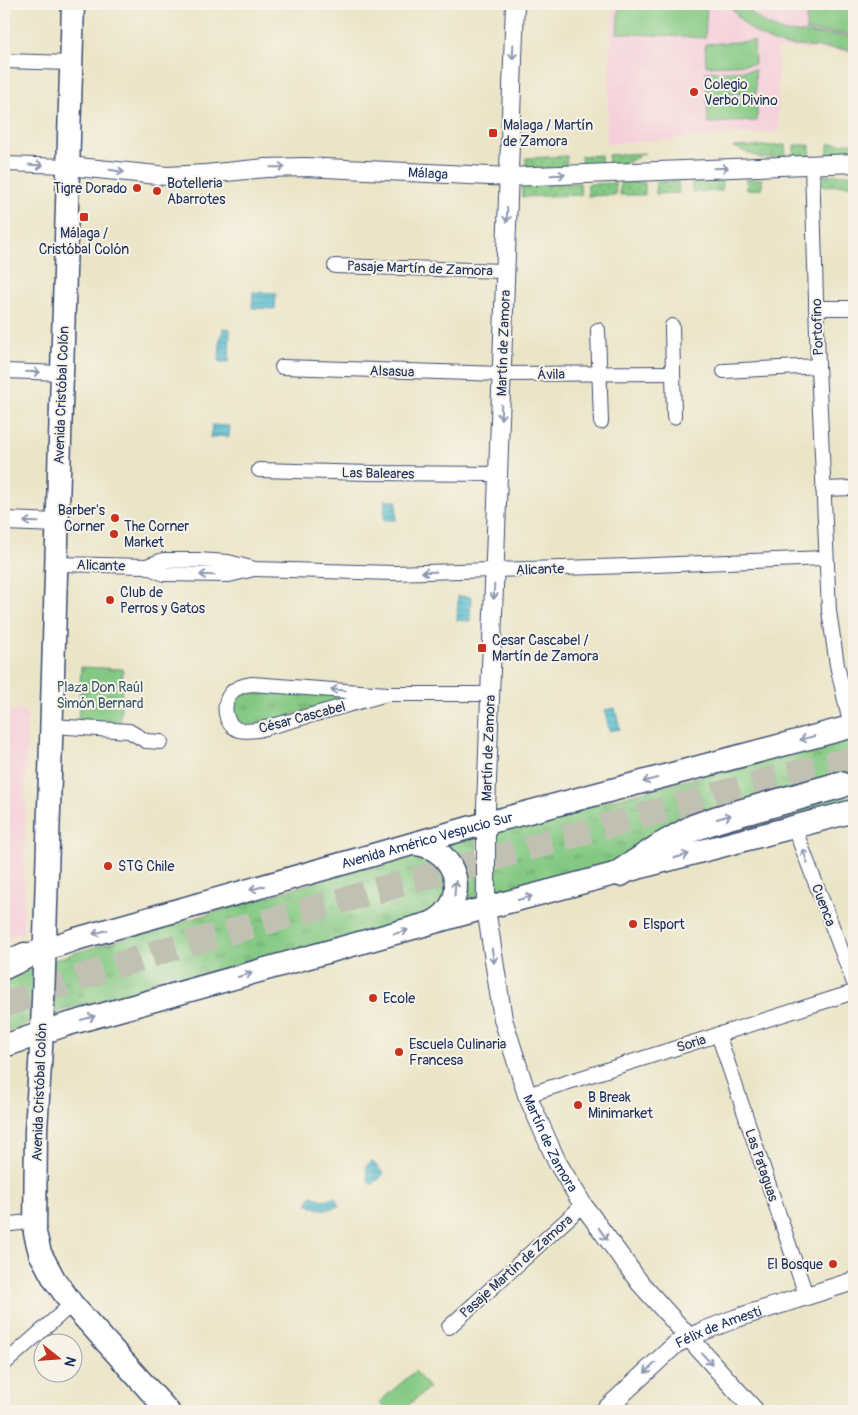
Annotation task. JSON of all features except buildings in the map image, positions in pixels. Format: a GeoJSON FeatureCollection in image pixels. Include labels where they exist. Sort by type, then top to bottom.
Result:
{"type":"FeatureCollection","features":[{"type":"Feature","properties":{"kind":"highway"},"geometry":{"type":"LineString","coordinates":[[620,873],[663,845],[694,828],[718,819],[840,785]]}},
{"type":"Feature","properties":{"kind":"main road","name":"Avenida Cristóbal Colón"},"geometry":{"type":"LineString","coordinates":[[73,4],[52,726],[19,959],[42,1032],[36,1130],[35,1221],[37,1244],[54,1279],[72,1304],[168,1411]]}},
{"type":"Feature","properties":{"kind":"main road","name":"Avenida Américo Vespucio Sur"},"geometry":{"type":"LineString","coordinates":[[19,959],[486,823],[853,726]]}},
{"type":"Feature","properties":{"kind":"main road"},"geometry":{"type":"LineString","coordinates":[[4,1046],[42,1032],[427,924],[854,811]]}},
{"type":"Feature","properties":{"kind":"main road"},"geometry":{"type":"LineString","coordinates":[[416,844],[430,846],[438,851],[445,857],[454,872],[456,891],[449,908],[443,915],[427,924]]}},
{"type":"Feature","properties":{"kind":"street","name":"Martín de Zamora"},"geometry":{"type":"LineString","coordinates":[[515,4],[510,177],[489,694],[486,823],[486,908],[503,1019],[527,1095],[557,1162],[583,1205],[640,1283],[755,1411]]}},
{"type":"Feature","properties":{"kind":"street"},"geometry":{"type":"LineString","coordinates":[[4,61],[71,63]]}},
{"type":"Feature","properties":{"kind":"street","name":"Málaga"},"geometry":{"type":"LineString","coordinates":[[4,164],[68,166],[166,176],[266,168],[305,167],[510,177],[854,163]]}},
{"type":"Feature","properties":{"kind":"street","name":"Portofino"},"geometry":{"type":"LineString","coordinates":[[812,165],[825,558],[830,620],[837,665],[853,726]]}},
{"type":"Feature","properties":{"kind":"street","name":"Pasaje Martín de Zamora"},"geometry":{"type":"LineString","coordinates":[[335,266],[505,271]]}},
{"type":"Feature","properties":{"kind":"street"},"geometry":{"type":"LineString","coordinates":[[816,308],[854,308]]}},
{"type":"Feature","properties":{"kind":"street"},"geometry":{"type":"LineString","coordinates":[[672,326],[674,417]]}},
{"type":"Feature","properties":{"kind":"street"},"geometry":{"type":"LineString","coordinates":[[598,330],[601,422]]}},
{"type":"Feature","properties":{"kind":"street"},"geometry":{"type":"LineString","coordinates":[[724,371],[818,366]]}},
{"type":"Feature","properties":{"kind":"street","name":"Alsasua"},"geometry":{"type":"LineString","coordinates":[[282,367],[502,374]]}},
{"type":"Feature","properties":{"kind":"street"},"geometry":{"type":"LineString","coordinates":[[4,371],[62,373]]}},
{"type":"Feature","properties":{"kind":"street","name":"Ávila"},"geometry":{"type":"LineString","coordinates":[[502,374],[673,373]]}},
{"type":"Feature","properties":{"kind":"street","name":"Las Baleares"},"geometry":{"type":"LineString","coordinates":[[259,470],[370,474],[498,474]]}},
{"type":"Feature","properties":{"kind":"street"},"geometry":{"type":"LineString","coordinates":[[823,489],[854,488]]}},
{"type":"Feature","properties":{"kind":"street"},"geometry":{"type":"LineString","coordinates":[[4,521],[58,523]]}},
{"type":"Feature","properties":{"kind":"street","name":"Alicante"},"geometry":{"type":"LineString","coordinates":[[57,564],[146,566],[164,574],[229,575],[255,569],[358,573],[495,571],[825,558]]}},
{"type":"Feature","properties":{"kind":"street","name":"César Cascabel"},"geometry":{"type":"LineString","coordinates":[[387,694],[258,730],[238,730],[232,726],[227,718],[225,708],[230,693],[243,686],[252,684],[387,694],[489,694]]}},
{"type":"Feature","properties":{"kind":"street"},"geometry":{"type":"LineString","coordinates":[[52,726],[128,731],[146,741],[161,742]]}},
{"type":"Feature","properties":{"kind":"street","name":"Cuenca"},"geometry":{"type":"LineString","coordinates":[[794,827],[854,983]]}},
{"type":"Feature","properties":{"kind":"street","name":"Soria"},"geometry":{"type":"LineString","coordinates":[[527,1095],[854,992]]}},
{"type":"Feature","properties":{"kind":"street","name":"Las Pataguas"},"geometry":{"type":"LineString","coordinates":[[718,1034],[806,1295]]}},
{"type":"Feature","properties":{"kind":"street","name":"Pasaje Martín de Zamora"},"geometry":{"type":"LineString","coordinates":[[449,1327],[583,1205]]}},
{"type":"Feature","properties":{"kind":"street"},"geometry":{"type":"LineString","coordinates":[[4,1225],[35,1221]]}},
{"type":"Feature","properties":{"kind":"street","name":"Félix de Amesti"},"geometry":{"type":"LineString","coordinates":[[604,1411],[676,1344],[737,1318],[854,1281]]}},
{"type":"Feature","properties":{"kind":"street"},"geometry":{"type":"LineString","coordinates":[[4,1364],[72,1304]]}},
{"type":"Feature","properties":{"kind":"shaded area","name":"Colegio Verbo Divino"},"geometry":{"type":"Polygon","coordinates":[[[613,4],[854,4],[854,52],[777,48],[779,132],[606,144],[613,4]]]}},
{"type":"Feature","properties":{"kind":"shaded area"},"geometry":{"type":"Polygon","coordinates":[[[4,710],[27,711],[23,933],[4,940],[4,710]]]}},
{"type":"Feature","properties":{"kind":"green space"},"geometry":{"type":"Polygon","coordinates":[[[619,4],[707,4],[705,38],[617,33],[619,4]]]}},
{"type":"Feature","properties":{"kind":"green space"},"geometry":{"type":"Polygon","coordinates":[[[729,4],[744,4],[762,21],[785,32],[854,36],[854,50],[783,45],[774,42],[751,30],[729,4]]]}},
{"type":"Feature","properties":{"kind":"green space"},"geometry":{"type":"Polygon","coordinates":[[[807,4],[854,4],[854,34],[806,31],[807,4]]]}},
{"type":"Feature","properties":{"kind":"green space"},"geometry":{"type":"Polygon","coordinates":[[[754,41],[755,64],[706,66],[705,44],[754,41]]]}},
{"type":"Feature","properties":{"kind":"green space"},"geometry":{"type":"Polygon","coordinates":[[[755,70],[756,93],[707,95],[706,72],[755,70]]]}},
{"type":"Feature","properties":{"kind":"green space"},"geometry":{"type":"Polygon","coordinates":[[[757,98],[757,121],[708,123],[707,100],[757,98]]]}},
{"type":"Feature","properties":{"kind":"green space"},"geometry":{"type":"Polygon","coordinates":[[[854,143],[854,155],[828,156],[828,144],[854,143]]]}},
{"type":"Feature","properties":{"kind":"green space"},"geometry":{"type":"Polygon","coordinates":[[[785,145],[786,156],[761,158],[733,147],[785,145]]]}},
{"type":"Feature","properties":{"kind":"green space"},"geometry":{"type":"Polygon","coordinates":[[[794,145],[810,145],[810,157],[794,158],[794,145]]]}},
{"type":"Feature","properties":{"kind":"green space"},"geometry":{"type":"Polygon","coordinates":[[[645,153],[621,166],[609,166],[608,155],[645,153]]]}},
{"type":"Feature","properties":{"kind":"green space"},"geometry":{"type":"Polygon","coordinates":[[[601,155],[602,167],[582,168],[581,156],[601,155]]]}},
{"type":"Feature","properties":{"kind":"green space"},"geometry":{"type":"Polygon","coordinates":[[[567,156],[566,167],[532,169],[526,166],[526,158],[567,156]]]}},
{"type":"Feature","properties":{"kind":"green space"},"geometry":{"type":"Polygon","coordinates":[[[854,174],[854,185],[820,186],[819,179],[825,175],[854,174]]]}},
{"type":"Feature","properties":{"kind":"green space"},"geometry":{"type":"Polygon","coordinates":[[[746,179],[762,179],[762,189],[747,190],[746,179]]]}},
{"type":"Feature","properties":{"kind":"green space"},"geometry":{"type":"Polygon","coordinates":[[[678,181],[679,193],[656,194],[656,182],[678,181]]]}},
{"type":"Feature","properties":{"kind":"green space"},"geometry":{"type":"Polygon","coordinates":[[[722,181],[722,191],[692,192],[692,182],[722,181]]]}},
{"type":"Feature","properties":{"kind":"green space"},"geometry":{"type":"Polygon","coordinates":[[[620,182],[645,183],[645,195],[620,195],[620,182]]]}},
{"type":"Feature","properties":{"kind":"green space"},"geometry":{"type":"Polygon","coordinates":[[[580,183],[581,195],[522,197],[522,187],[526,185],[580,183]]]}},
{"type":"Feature","properties":{"kind":"green space"},"geometry":{"type":"Polygon","coordinates":[[[615,183],[616,195],[588,196],[588,184],[615,183]]]}},
{"type":"Feature","properties":{"kind":"green space","name":"Plaza Don Raúl Simón Bernard"},"geometry":{"type":"Polygon","coordinates":[[[81,667],[123,669],[120,723],[78,721],[81,667]]]}},
{"type":"Feature","properties":{"kind":"green space"},"geometry":{"type":"Polygon","coordinates":[[[254,691],[354,697],[260,724],[248,725],[238,722],[234,710],[235,701],[242,695],[254,691]]]}},
{"type":"Feature","properties":{"kind":"green space"},"geometry":{"type":"Polygon","coordinates":[[[854,736],[854,802],[496,892],[494,831],[854,736]]]}},
{"type":"Feature","properties":{"kind":"green space"},"geometry":{"type":"Polygon","coordinates":[[[476,834],[479,904],[70,1008],[4,1033],[4,977],[74,953],[476,834]]]}},
{"type":"Feature","properties":{"kind":"green space"},"geometry":{"type":"Polygon","coordinates":[[[415,1371],[429,1388],[401,1411],[387,1411],[379,1402],[415,1371]]]}},
{"type":"Feature","properties":{"kind":"water"},"geometry":{"type":"Polygon","coordinates":[[[253,292],[276,293],[275,309],[252,308],[253,292]]]}},
{"type":"Feature","properties":{"kind":"water"},"geometry":{"type":"Polygon","coordinates":[[[223,328],[230,329],[229,362],[219,362],[220,336],[222,336],[223,328]]]}},
{"type":"Feature","properties":{"kind":"water"},"geometry":{"type":"Polygon","coordinates":[[[212,425],[230,426],[229,437],[216,436],[216,438],[210,438],[212,425]]]}},
{"type":"Feature","properties":{"kind":"water"},"geometry":{"type":"Polygon","coordinates":[[[385,500],[397,501],[396,520],[384,520],[385,500]]]}},
{"type":"Feature","properties":{"kind":"water"},"geometry":{"type":"Polygon","coordinates":[[[458,596],[471,597],[470,621],[457,620],[458,596]]]}},
{"type":"Feature","properties":{"kind":"water"},"geometry":{"type":"Polygon","coordinates":[[[615,708],[620,729],[609,731],[605,710],[615,708]]]}},
{"type":"Feature","properties":{"kind":"water"},"geometry":{"type":"Polygon","coordinates":[[[372,1161],[384,1174],[372,1185],[368,1180],[366,1166],[372,1161]]]}},
{"type":"Feature","properties":{"kind":"water"},"geometry":{"type":"Polygon","coordinates":[[[312,1195],[324,1199],[335,1197],[339,1206],[331,1209],[319,1209],[311,1206],[307,1204],[312,1195]]]}},
{"type":"Feature","properties":{"kind":"tunnel"},"geometry":{"type":"LineString","coordinates":[[4,1005],[162,951],[777,778],[854,759]]}},
{"type":"Feature","properties":{"kind":"place","name":"Colegio Verbo Divino"},"geometry":{"type":"Point","coordinates":[694,92]}},
{"type":"Feature","properties":{"kind":"place","name":"Malaga / Martín de Zamora"},"geometry":{"type":"Point","coordinates":[493,133]}},
{"type":"Feature","properties":{"kind":"place","name":"Tigre Dorado"},"geometry":{"type":"Point","coordinates":[137,188]}},
{"type":"Feature","properties":{"kind":"place","name":"Botelleria Abarrotes"},"geometry":{"type":"Point","coordinates":[157,191]}},
{"type":"Feature","properties":{"kind":"place","name":"Málaga / Cristóbal Colón"},"geometry":{"type":"Point","coordinates":[84,217]}},
{"type":"Feature","properties":{"kind":"place","name":"Barber's Corner"},"geometry":{"type":"Point","coordinates":[115,518]}},
{"type":"Feature","properties":{"kind":"place","name":"The Corner Market"},"geometry":{"type":"Point","coordinates":[114,534]}},
{"type":"Feature","properties":{"kind":"place","name":"Club de Perros y Gatos"},"geometry":{"type":"Point","coordinates":[110,600]}},
{"type":"Feature","properties":{"kind":"place","name":"Cesar Cascabel / Martín de Zamora"},"geometry":{"type":"Point","coordinates":[482,648]}},
{"type":"Feature","properties":{"kind":"place","name":"STG Chile"},"geometry":{"type":"Point","coordinates":[108,866]}},
{"type":"Feature","properties":{"kind":"place","name":"Elsport"},"geometry":{"type":"Point","coordinates":[633,924]}},
{"type":"Feature","properties":{"kind":"place","name":"Ecole"},"geometry":{"type":"Point","coordinates":[373,998]}},
{"type":"Feature","properties":{"kind":"place","name":"Escuela Culinaria Francesa"},"geometry":{"type":"Point","coordinates":[399,1052]}},
{"type":"Feature","properties":{"kind":"place","name":"B Break Minimarket"},"geometry":{"type":"Point","coordinates":[578,1105]}},
{"type":"Feature","properties":{"kind":"place","name":"El Bosque"},"geometry":{"type":"Point","coordinates":[833,1264]}}]}
